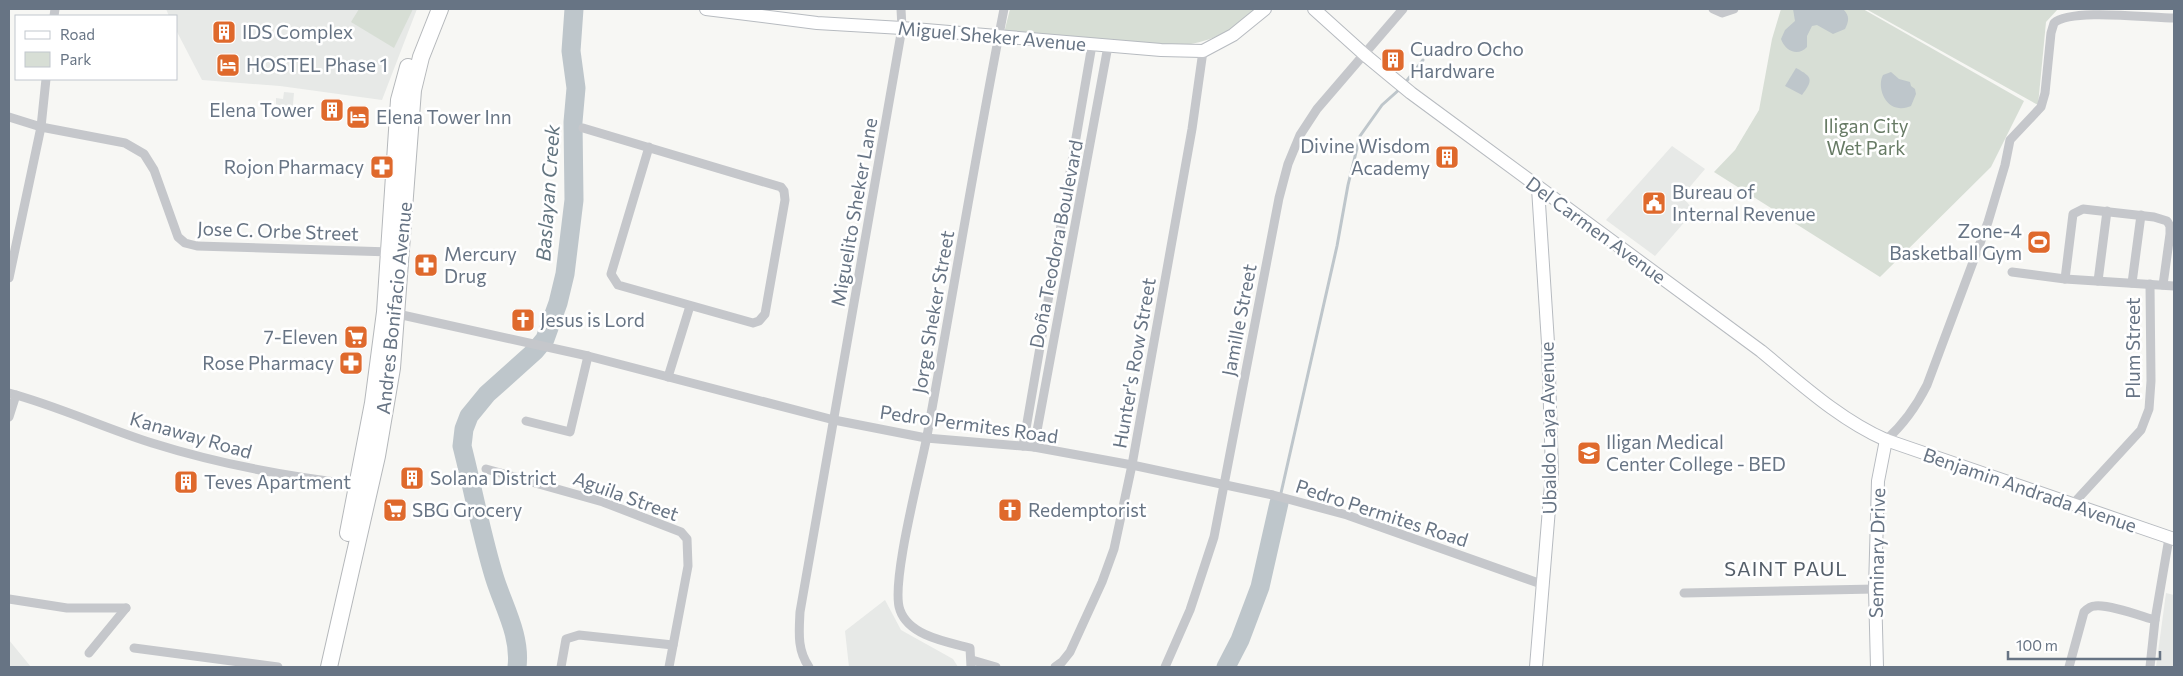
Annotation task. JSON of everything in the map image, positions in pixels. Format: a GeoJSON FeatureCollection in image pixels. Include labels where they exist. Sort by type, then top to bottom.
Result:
{"type":"FeatureCollection","features":[{"type":"Feature","properties":{"kind":"highway","name":"Andres Bonifacio Avenue"},"geometry":{"type":"LineString","coordinates":[[319,667],[388,392],[395,252],[399,100],[412,54],[430,9]]}},
{"type":"Feature","properties":{"kind":"highway","name":"Andres Bonifacio Avenue"},"geometry":{"type":"LineString","coordinates":[[395,252],[413,90],[421,58],[440,9]]}},
{"type":"Feature","properties":{"kind":"highway","name":"Andres Bonifacio Avenue"},"geometry":{"type":"LineString","coordinates":[[329,667],[364,485]]}},
{"type":"Feature","properties":{"kind":"street","name":"Miguel Sheker Avenue"},"geometry":{"type":"LineString","coordinates":[[706,9],[818,23],[902,28],[1161,50],[1203,51],[1233,35],[1266,9]]}},
{"type":"Feature","properties":{"kind":"street","name":"Miguelito Sheker Lane"},"geometry":{"type":"LineString","coordinates":[[809,667],[803,658],[798,639],[800,612],[902,28],[901,9]]}},
{"type":"Feature","properties":{"kind":"street","name":"Jorge Sheker Street"},"geometry":{"type":"LineString","coordinates":[[972,664],[970,648],[919,632],[907,623],[900,610],[898,596],[901,566],[1004,9]]}},
{"type":"Feature","properties":{"kind":"street","name":"Del Carmen Avenue"},"geometry":{"type":"LineString","coordinates":[[1314,9],[1365,56],[1411,93],[1761,350],[1818,397],[1866,431],[1886,440]]}},
{"type":"Feature","properties":{"kind":"street","name":"Jamille Street"},"geometry":{"type":"LineString","coordinates":[[1165,667],[1190,610],[1214,537],[1279,198],[1288,164],[1300,135],[1317,109],[1365,56],[1403,9]]}},
{"type":"Feature","properties":{"kind":"street"},"geometry":{"type":"LineString","coordinates":[[1713,9],[1722,13],[1734,9]]}},
{"type":"Feature","properties":{"kind":"street"},"geometry":{"type":"LineString","coordinates":[[1886,440],[1903,425],[1927,385],[1988,222],[2005,166],[2010,140],[2042,107],[2051,33],[2054,23],[2065,17],[2093,12],[2174,18]]}},
{"type":"Feature","properties":{"kind":"street","name":"Doña Teodora Boulevard"},"geometry":{"type":"LineString","coordinates":[[1023,446],[1092,44]]}},
{"type":"Feature","properties":{"kind":"street","name":"Doña Teodora Boulevard"},"geometry":{"type":"LineString","coordinates":[[1034,447],[1108,46]]}},
{"type":"Feature","properties":{"kind":"street","name":"Hunter's Row Street"},"geometry":{"type":"LineString","coordinates":[[1055,667],[1070,652],[1102,582],[1114,549],[1132,465],[1191,139],[1203,51]]}},
{"type":"Feature","properties":{"kind":"street"},"geometry":{"type":"LineString","coordinates":[[9,278],[40,127],[46,80]]}},
{"type":"Feature","properties":{"kind":"street","name":"Jose C. Orbe Street"},"geometry":{"type":"LineString","coordinates":[[9,117],[40,127],[125,143],[144,154],[154,170],[178,237],[185,243],[197,246],[395,252]]}},
{"type":"Feature","properties":{"kind":"street"},"geometry":{"type":"LineString","coordinates":[[583,128],[649,147],[781,187],[784,191],[785,200],[765,314],[761,319],[753,323],[618,285],[612,279],[611,274],[649,147]]}},
{"type":"Feature","properties":{"kind":"street","name":"Ubaldo Laya Avenue"},"geometry":{"type":"LineString","coordinates":[[1536,667],[1552,472],[1548,343],[1538,188]]}},
{"type":"Feature","properties":{"kind":"street"},"geometry":{"type":"LineString","coordinates":[[2065,279],[2073,214],[2083,209],[2142,215],[2168,221],[2170,226],[2163,285]]}},
{"type":"Feature","properties":{"kind":"street"},"geometry":{"type":"LineString","coordinates":[[2098,281],[2107,211]]}},
{"type":"Feature","properties":{"kind":"street"},"geometry":{"type":"LineString","coordinates":[[2132,283],[2142,215]]}},
{"type":"Feature","properties":{"kind":"street"},"geometry":{"type":"LineString","coordinates":[[2012,272],[2065,279],[2174,286]]}},
{"type":"Feature","properties":{"kind":"street","name":"Plum Street"},"geometry":{"type":"LineString","coordinates":[[2072,505],[2141,430],[2149,409],[2151,381],[2150,284]]}},
{"type":"Feature","properties":{"kind":"street"},"geometry":{"type":"LineString","coordinates":[[668,376],[690,306]]}},
{"type":"Feature","properties":{"kind":"street","name":"Pedro Permites Road"},"geometry":{"type":"LineString","coordinates":[[391,313],[588,356],[834,420],[926,438],[1034,447],[1132,465],[1273,495],[1347,515],[1544,585]]}},
{"type":"Feature","properties":{"kind":"street"},"geometry":{"type":"LineString","coordinates":[[526,421],[570,432],[588,356]]}},
{"type":"Feature","properties":{"kind":"street"},"geometry":{"type":"LineString","coordinates":[[9,417],[12,394]]}},
{"type":"Feature","properties":{"kind":"street","name":"Kanaway Road"},"geometry":{"type":"LineString","coordinates":[[12,394],[150,442],[225,464],[253,470],[364,485]]}},
{"type":"Feature","properties":{"kind":"street","name":"Benjamin Andrada Avenue"},"geometry":{"type":"LineString","coordinates":[[1886,440],[2172,539]]}},
{"type":"Feature","properties":{"kind":"street","name":"Seminary Drive"},"geometry":{"type":"LineString","coordinates":[[1877,667],[1875,589],[1878,481],[1886,440]]}},
{"type":"Feature","properties":{"kind":"street","name":"Aguila Street"},"geometry":{"type":"LineString","coordinates":[[486,468],[604,502],[681,532],[686,539],[688,566],[669,667]]}},
{"type":"Feature","properties":{"kind":"street"},"geometry":{"type":"LineString","coordinates":[[2150,667],[2155,620],[2172,539]]}},
{"type":"Feature","properties":{"kind":"street"},"geometry":{"type":"LineString","coordinates":[[1684,593],[1875,589]]}},
{"type":"Feature","properties":{"kind":"street"},"geometry":{"type":"LineString","coordinates":[[9,599],[67,608],[126,608],[89,653]]}},
{"type":"Feature","properties":{"kind":"street"},"geometry":{"type":"LineString","coordinates":[[2069,667],[2084,612],[2088,608],[2103,606],[2155,620]]}},
{"type":"Feature","properties":{"kind":"street"},"geometry":{"type":"LineString","coordinates":[[561,667],[566,639],[572,636],[579,635],[673,645]]}},
{"type":"Feature","properties":{"kind":"street"},"geometry":{"type":"LineString","coordinates":[[134,648],[278,667]]}},
{"type":"Feature","properties":{"kind":"street"},"geometry":{"type":"LineString","coordinates":[[972,664],[996,667]]}},
{"type":"Feature","properties":{"kind":"shaded area"},"geometry":{"type":"Polygon","coordinates":[[[166,9],[417,9],[382,100],[280,86],[202,80],[178,34],[178,15],[169,15],[166,9]]]}},
{"type":"Feature","properties":{"kind":"shaded area"},"geometry":{"type":"Polygon","coordinates":[[[1793,9],[1843,9],[1848,16],[1848,21],[1845,29],[1833,34],[1817,25],[1812,26],[1807,36],[1807,47],[1800,52],[1796,52],[1785,47],[1781,39],[1785,30],[1795,21],[1793,9]]]}},
{"type":"Feature","properties":{"kind":"shaded area"},"geometry":{"type":"Polygon","coordinates":[[[1796,68],[1810,79],[1802,95],[1785,86],[1796,68]]]}},
{"type":"Feature","properties":{"kind":"shaded area"},"geometry":{"type":"Polygon","coordinates":[[[1891,72],[1899,79],[1910,82],[1911,86],[1915,89],[1916,94],[1911,106],[1904,108],[1894,107],[1889,104],[1883,95],[1881,80],[1883,75],[1891,72]]]}},
{"type":"Feature","properties":{"kind":"shaded area"},"geometry":{"type":"Polygon","coordinates":[[[284,92],[294,93],[292,115],[282,114],[282,107],[276,106],[276,98],[283,99],[284,92]]]}},
{"type":"Feature","properties":{"kind":"shaded area","name":"Bureau of Internal Revenue"},"geometry":{"type":"Polygon","coordinates":[[[1672,146],[1705,169],[1682,196],[1694,211],[1655,256],[1606,220],[1672,146]]]}},
{"type":"Feature","properties":{"kind":"shaded area"},"geometry":{"type":"Polygon","coordinates":[[[2166,593],[2174,595],[2174,667],[2156,667],[2166,593]]]}},
{"type":"Feature","properties":{"kind":"shaded area"},"geometry":{"type":"Polygon","coordinates":[[[885,600],[901,630],[953,659],[958,667],[849,667],[845,631],[885,600]]]}},
{"type":"Feature","properties":{"kind":"shaded area"},"geometry":{"type":"Polygon","coordinates":[[[9,640],[31,667],[9,667],[9,640]]]}},
{"type":"Feature","properties":{"kind":"green space"},"geometry":{"type":"Polygon","coordinates":[[[359,9],[413,9],[394,48],[351,22],[359,9]]]}},
{"type":"Feature","properties":{"kind":"green space"},"geometry":{"type":"Polygon","coordinates":[[[1010,9],[1259,9],[1223,34],[1204,41],[1181,46],[1004,33],[1010,9]]]}},
{"type":"Feature","properties":{"kind":"green space","name":"Iligan City Wet Park"},"geometry":{"type":"Polygon","coordinates":[[[1781,9],[1863,9],[2024,101],[1991,167],[1880,277],[1714,172],[1735,150],[1759,110],[1772,39],[1781,9]]]}},
{"type":"Feature","properties":{"kind":"green space"},"geometry":{"type":"Polygon","coordinates":[[[1866,9],[2058,9],[2046,22],[2038,105],[1866,9]]]}},
{"type":"Feature","properties":{"kind":"waterway","name":"Baslayan Creek"},"geometry":{"type":"LineString","coordinates":[[517,667],[518,655],[514,632],[489,560],[462,446],[464,429],[469,416],[487,394],[535,351],[545,339],[558,303],[565,274],[574,200],[573,122],[576,88],[571,51],[574,9]]}},
{"type":"Feature","properties":{"kind":"waterway"},"geometry":{"type":"LineString","coordinates":[[1405,83],[1423,60]]}},
{"type":"Feature","properties":{"kind":"waterway"},"geometry":{"type":"LineString","coordinates":[[1281,493],[1360,136],[1382,105],[1401,88]]}},
{"type":"Feature","properties":{"kind":"waterway"},"geometry":{"type":"LineString","coordinates":[[1226,667],[1240,640],[1260,587],[1279,503]]}},
{"type":"Feature","properties":{"kind":"place","name":"IDS Complex"},"geometry":{"type":"Point","coordinates":[224,32]}},
{"type":"Feature","properties":{"kind":"place","name":"Cuadro Ocho Hardware"},"geometry":{"type":"Point","coordinates":[1393,60]}},
{"type":"Feature","properties":{"kind":"place","name":"HOSTEL Phase 1"},"geometry":{"type":"Point","coordinates":[228,65]}},
{"type":"Feature","properties":{"kind":"place","name":"Elena Tower"},"geometry":{"type":"Point","coordinates":[332,110]}},
{"type":"Feature","properties":{"kind":"place","name":"Elena Tower Inn"},"geometry":{"type":"Point","coordinates":[358,117]}},
{"type":"Feature","properties":{"kind":"place","name":"Divine Wisdom Academy"},"geometry":{"type":"Point","coordinates":[1447,157]}},
{"type":"Feature","properties":{"kind":"place","name":"Rojon Pharmacy"},"geometry":{"type":"Point","coordinates":[382,167]}},
{"type":"Feature","properties":{"kind":"place","name":"Bureau of Internal Revenue"},"geometry":{"type":"Point","coordinates":[1654,203]}},
{"type":"Feature","properties":{"kind":"place","name":"Zone-4 Basketball Gym"},"geometry":{"type":"Point","coordinates":[2039,242]}},
{"type":"Feature","properties":{"kind":"place","name":"Mercury Drug"},"geometry":{"type":"Point","coordinates":[426,265]}},
{"type":"Feature","properties":{"kind":"place","name":"Jesus is Lord"},"geometry":{"type":"Point","coordinates":[523,320]}},
{"type":"Feature","properties":{"kind":"place","name":"7-Eleven"},"geometry":{"type":"Point","coordinates":[356,337]}},
{"type":"Feature","properties":{"kind":"place","name":"Rose Pharmacy"},"geometry":{"type":"Point","coordinates":[351,363]}},
{"type":"Feature","properties":{"kind":"place","name":"Iligan Medical Center College - BED"},"geometry":{"type":"Point","coordinates":[1589,453]}},
{"type":"Feature","properties":{"kind":"place","name":"Solana District"},"geometry":{"type":"Point","coordinates":[412,478]}},
{"type":"Feature","properties":{"kind":"place","name":"Teves Apartment"},"geometry":{"type":"Point","coordinates":[186,482]}},
{"type":"Feature","properties":{"kind":"place","name":"SBG Grocery"},"geometry":{"type":"Point","coordinates":[395,510]}},
{"type":"Feature","properties":{"kind":"place","name":"Redemptorist"},"geometry":{"type":"Point","coordinates":[1010,510]}},
{"type":"Feature","properties":{"kind":"district","name":"SAINT PAUL"},"geometry":{"type":"Point","coordinates":[1786,569]}}]}
